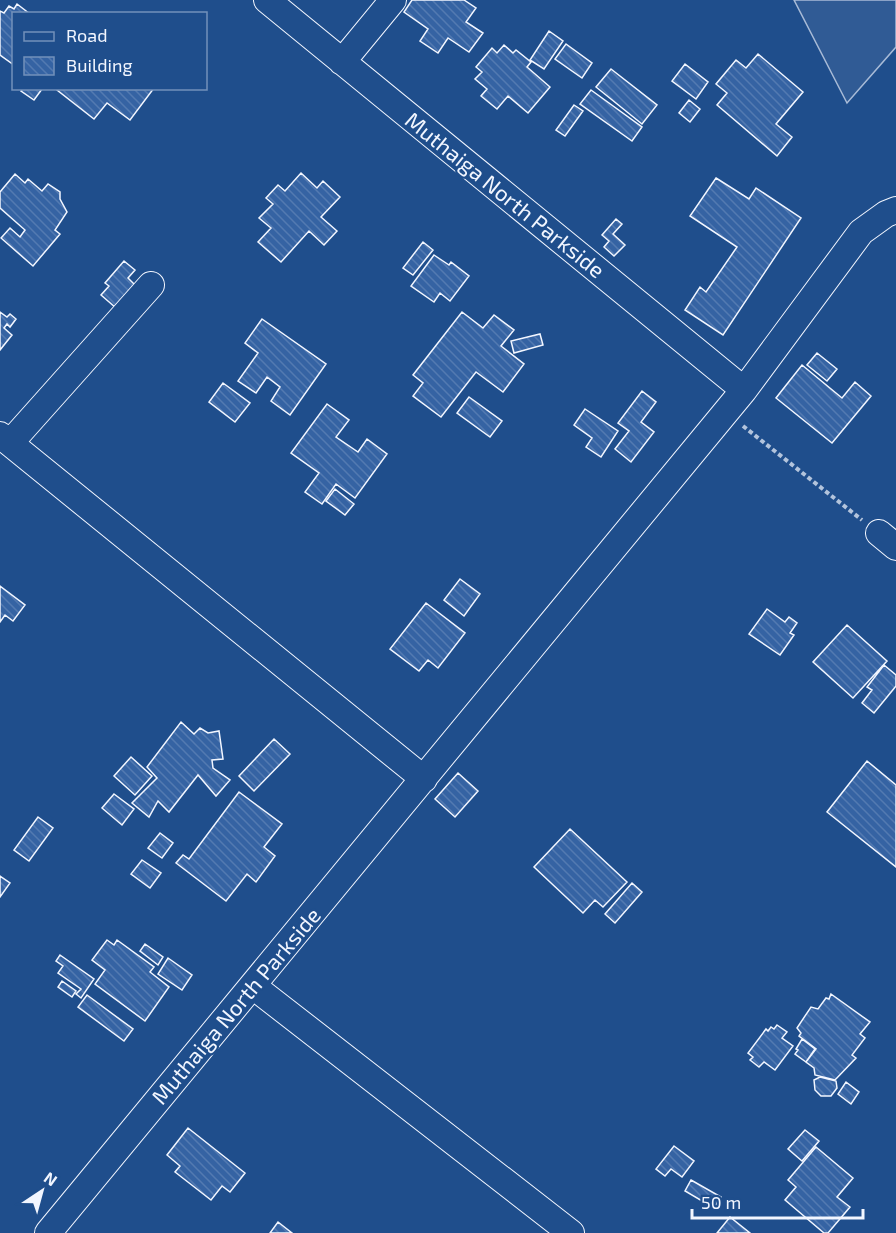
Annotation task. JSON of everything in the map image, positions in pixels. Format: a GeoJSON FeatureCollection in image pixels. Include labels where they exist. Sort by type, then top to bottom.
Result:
{"type":"FeatureCollection","features":[{"type":"Feature","properties":{"kind":"street","name":"Muthaiga North Parkside"},"geometry":{"type":"LineString","coordinates":[[267,0],[744,390]]}},
{"type":"Feature","properties":{"kind":"street"},"geometry":{"type":"LineString","coordinates":[[342,62],[393,0]]}},
{"type":"Feature","properties":{"kind":"street","name":"Muthaiga North Parkside"},"geometry":{"type":"LineString","coordinates":[[48,1233],[744,390],[861,232],[886,214],[896,210]]}},
{"type":"Feature","properties":{"kind":"street"},"geometry":{"type":"LineString","coordinates":[[151,285],[5,439],[424,779]]}},
{"type":"Feature","properties":{"kind":"street"},"geometry":{"type":"LineString","coordinates":[[254,986],[571,1233]]}},
{"type":"Feature","properties":{"kind":"path"},"geometry":{"type":"LineString","coordinates":[[725,413],[888,540]]}},
{"type":"Feature","properties":{"kind":"shaded area"},"geometry":{"type":"Polygon","coordinates":[[[794,0],[896,0],[896,47],[847,103],[794,0]]]}},
{"type":"Feature","properties":{"kind":"building"},"geometry":{"type":"Polygon","coordinates":[[[412,0],[464,0],[476,8],[466,22],[483,33],[469,52],[448,38],[438,53],[420,41],[428,29],[404,12],[412,0]]]}},
{"type":"Feature","properties":{"kind":"building"},"geometry":{"type":"Polygon","coordinates":[[[17,4],[27,12],[12,12],[12,64],[0,55],[0,11],[4,13],[9,6],[14,9],[17,4]]]}},
{"type":"Feature","properties":{"kind":"building"},"geometry":{"type":"Polygon","coordinates":[[[549,31],[563,41],[544,69],[530,60],[549,31]]]}},
{"type":"Feature","properties":{"kind":"building"},"geometry":{"type":"Polygon","coordinates":[[[566,44],[592,63],[582,78],[555,59],[566,44]]]}},
{"type":"Feature","properties":{"kind":"building"},"geometry":{"type":"Polygon","coordinates":[[[504,45],[513,53],[516,50],[531,62],[527,67],[550,87],[528,113],[508,96],[497,109],[481,96],[487,89],[475,79],[482,72],[476,67],[492,48],[497,53],[504,45]]]}},
{"type":"Feature","properties":{"kind":"building"},"geometry":{"type":"Polygon","coordinates":[[[758,54],[803,92],[776,124],[792,137],[777,156],[717,105],[727,93],[716,84],[736,60],[746,68],[758,54]]]}},
{"type":"Feature","properties":{"kind":"building"},"geometry":{"type":"Polygon","coordinates":[[[685,64],[708,82],[696,99],[672,81],[685,64]]]}},
{"type":"Feature","properties":{"kind":"building"},"geometry":{"type":"Polygon","coordinates":[[[611,69],[657,105],[642,124],[596,87],[611,69]]]}},
{"type":"Feature","properties":{"kind":"building"},"geometry":{"type":"Polygon","coordinates":[[[22,90],[41,90],[34,100],[22,90]]]}},
{"type":"Feature","properties":{"kind":"building"},"geometry":{"type":"Polygon","coordinates":[[[57,90],[152,90],[130,120],[107,103],[94,119],[57,90]]]}},
{"type":"Feature","properties":{"kind":"building"},"geometry":{"type":"Polygon","coordinates":[[[591,90],[642,127],[632,141],[580,104],[591,90]]]}},
{"type":"Feature","properties":{"kind":"building"},"geometry":{"type":"Polygon","coordinates":[[[689,100],[700,109],[690,122],[679,113],[689,100]]]}},
{"type":"Feature","properties":{"kind":"building"},"geometry":{"type":"Polygon","coordinates":[[[574,105],[583,111],[565,136],[556,130],[574,105]]]}},
{"type":"Feature","properties":{"kind":"building"},"geometry":{"type":"Polygon","coordinates":[[[301,173],[317,188],[323,181],[340,197],[321,217],[337,231],[324,245],[309,231],[281,262],[258,242],[271,228],[259,218],[273,204],[266,198],[278,185],[285,191],[301,173]]]}},
{"type":"Feature","properties":{"kind":"building"},"geometry":{"type":"Polygon","coordinates":[[[15,174],[25,183],[28,179],[42,191],[48,184],[60,192],[60,199],[67,212],[55,230],[60,234],[33,266],[1,238],[10,228],[20,237],[25,230],[0,208],[0,192],[15,174]]]}},
{"type":"Feature","properties":{"kind":"building"},"geometry":{"type":"Polygon","coordinates":[[[716,178],[749,199],[756,188],[801,218],[723,335],[685,310],[700,287],[706,292],[737,247],[690,216],[716,178]]]}},
{"type":"Feature","properties":{"kind":"building"},"geometry":{"type":"Polygon","coordinates":[[[616,219],[622,224],[613,234],[625,245],[614,256],[604,247],[609,241],[602,235],[616,219]]]}},
{"type":"Feature","properties":{"kind":"building"},"geometry":{"type":"Polygon","coordinates":[[[423,242],[433,250],[413,275],[403,268],[423,242]]]}},
{"type":"Feature","properties":{"kind":"building"},"geometry":{"type":"Polygon","coordinates":[[[434,255],[449,265],[451,262],[469,276],[450,301],[440,293],[434,302],[411,286],[434,255]]]}},
{"type":"Feature","properties":{"kind":"building"},"geometry":{"type":"Polygon","coordinates":[[[124,261],[135,270],[128,278],[135,285],[116,308],[101,295],[109,286],[105,283],[124,261]]]}},
{"type":"Feature","properties":{"kind":"building"},"geometry":{"type":"Polygon","coordinates":[[[0,312],[7,317],[10,314],[16,319],[10,327],[7,324],[4,328],[12,335],[0,350],[0,312]]]}},
{"type":"Feature","properties":{"kind":"building"},"geometry":{"type":"Polygon","coordinates":[[[462,312],[483,328],[494,315],[514,330],[501,346],[524,364],[503,392],[476,372],[441,417],[413,396],[423,383],[413,375],[462,312]]]}},
{"type":"Feature","properties":{"kind":"building"},"geometry":{"type":"Polygon","coordinates":[[[262,319],[326,364],[290,415],[271,401],[280,387],[267,377],[256,393],[238,381],[258,353],[245,343],[262,319]]]}},
{"type":"Feature","properties":{"kind":"building"},"geometry":{"type":"Polygon","coordinates":[[[540,334],[543,345],[514,353],[511,341],[540,334]]]}},
{"type":"Feature","properties":{"kind":"building"},"geometry":{"type":"Polygon","coordinates":[[[817,353],[837,369],[827,381],[807,365],[817,353]]]}},
{"type":"Feature","properties":{"kind":"building"},"geometry":{"type":"Polygon","coordinates":[[[802,365],[842,398],[855,382],[871,396],[832,443],[776,398],[802,365]]]}},
{"type":"Feature","properties":{"kind":"building"},"geometry":{"type":"Polygon","coordinates":[[[223,383],[250,403],[235,422],[209,402],[223,383]]]}},
{"type":"Feature","properties":{"kind":"building"},"geometry":{"type":"Polygon","coordinates":[[[642,391],[656,402],[641,422],[654,432],[631,462],[615,449],[629,431],[618,423],[642,391]]]}},
{"type":"Feature","properties":{"kind":"building"},"geometry":{"type":"Polygon","coordinates":[[[469,397],[502,421],[490,437],[457,413],[469,397]]]}},
{"type":"Feature","properties":{"kind":"building"},"geometry":{"type":"Polygon","coordinates":[[[327,404],[349,420],[336,437],[358,452],[367,439],[387,454],[355,498],[336,484],[322,504],[305,492],[319,473],[291,453],[327,404]]]}},
{"type":"Feature","properties":{"kind":"building"},"geometry":{"type":"Polygon","coordinates":[[[585,409],[618,431],[601,457],[586,447],[592,438],[574,425],[585,409]]]}},
{"type":"Feature","properties":{"kind":"building"},"geometry":{"type":"Polygon","coordinates":[[[335,489],[354,504],[345,515],[326,501],[335,489]]]}},
{"type":"Feature","properties":{"kind":"building"},"geometry":{"type":"Polygon","coordinates":[[[460,579],[480,594],[464,616],[444,600],[460,579]]]}},
{"type":"Feature","properties":{"kind":"building"},"geometry":{"type":"Polygon","coordinates":[[[0,586],[25,605],[13,621],[5,615],[0,622],[0,586]]]}},
{"type":"Feature","properties":{"kind":"building"},"geometry":{"type":"Polygon","coordinates":[[[426,603],[465,633],[438,668],[428,660],[419,671],[390,649],[426,603]]]}},
{"type":"Feature","properties":{"kind":"building"},"geometry":{"type":"Polygon","coordinates":[[[767,609],[785,622],[789,617],[797,623],[790,633],[794,635],[780,655],[749,634],[767,609]]]}},
{"type":"Feature","properties":{"kind":"building"},"geometry":{"type":"Polygon","coordinates":[[[847,625],[887,661],[853,698],[813,662],[847,625]]]}},
{"type":"Feature","properties":{"kind":"building"},"geometry":{"type":"Polygon","coordinates":[[[884,665],[896,675],[896,686],[874,713],[862,703],[872,690],[867,687],[884,665]]]}},
{"type":"Feature","properties":{"kind":"building"},"geometry":{"type":"Polygon","coordinates":[[[181,722],[194,734],[200,728],[208,733],[219,731],[223,759],[212,760],[213,768],[230,780],[216,796],[198,775],[169,812],[158,801],[149,817],[132,803],[157,778],[147,767],[181,722]]]}},
{"type":"Feature","properties":{"kind":"building"},"geometry":{"type":"Polygon","coordinates":[[[274,739],[290,754],[254,791],[239,776],[274,739]]]}},
{"type":"Feature","properties":{"kind":"building"},"geometry":{"type":"Polygon","coordinates":[[[131,757],[152,776],[135,795],[114,776],[131,757]]]}},
{"type":"Feature","properties":{"kind":"building"},"geometry":{"type":"Polygon","coordinates":[[[867,761],[896,785],[896,867],[827,812],[867,761]]]}},
{"type":"Feature","properties":{"kind":"building"},"geometry":{"type":"Polygon","coordinates":[[[458,773],[478,791],[455,817],[435,799],[458,773]]]}},
{"type":"Feature","properties":{"kind":"building"},"geometry":{"type":"Polygon","coordinates":[[[239,792],[282,824],[264,847],[275,856],[256,882],[247,874],[226,901],[176,863],[183,855],[189,859],[239,792]]]}},
{"type":"Feature","properties":{"kind":"building"},"geometry":{"type":"Polygon","coordinates":[[[114,794],[134,809],[122,825],[102,808],[114,794]]]}},
{"type":"Feature","properties":{"kind":"building"},"geometry":{"type":"Polygon","coordinates":[[[38,817],[53,828],[29,861],[14,850],[38,817]]]}},
{"type":"Feature","properties":{"kind":"building"},"geometry":{"type":"Polygon","coordinates":[[[570,829],[627,882],[603,907],[595,900],[583,913],[534,867],[570,829]]]}},
{"type":"Feature","properties":{"kind":"building"},"geometry":{"type":"Polygon","coordinates":[[[160,833],[173,843],[162,858],[148,848],[160,833]]]}},
{"type":"Feature","properties":{"kind":"building"},"geometry":{"type":"Polygon","coordinates":[[[142,860],[161,873],[150,888],[131,874],[142,860]]]}},
{"type":"Feature","properties":{"kind":"building"},"geometry":{"type":"Polygon","coordinates":[[[0,876],[10,883],[0,897],[0,876]]]}},
{"type":"Feature","properties":{"kind":"building"},"geometry":{"type":"Polygon","coordinates":[[[632,883],[642,892],[615,923],[605,914],[632,883]]]}},
{"type":"Feature","properties":{"kind":"building"},"geometry":{"type":"Polygon","coordinates":[[[107,940],[114,945],[117,940],[154,967],[150,972],[169,987],[145,1021],[95,984],[105,970],[92,960],[107,940]]]}},
{"type":"Feature","properties":{"kind":"building"},"geometry":{"type":"Polygon","coordinates":[[[145,944],[163,957],[158,965],[140,951],[145,944]]]}},
{"type":"Feature","properties":{"kind":"building"},"geometry":{"type":"Polygon","coordinates":[[[60,955],[94,979],[81,998],[76,994],[81,989],[58,973],[63,966],[56,961],[60,955]]]}},
{"type":"Feature","properties":{"kind":"building"},"geometry":{"type":"Polygon","coordinates":[[[168,958],[192,975],[182,990],[158,974],[168,958]]]}},
{"type":"Feature","properties":{"kind":"building"},"geometry":{"type":"Polygon","coordinates":[[[62,981],[76,991],[72,997],[58,987],[62,981]]]}},
{"type":"Feature","properties":{"kind":"building"},"geometry":{"type":"Polygon","coordinates":[[[831,994],[870,1022],[860,1034],[865,1038],[852,1055],[856,1058],[835,1080],[815,1075],[814,1068],[806,1062],[816,1049],[799,1036],[801,1033],[797,1028],[811,1007],[818,1009],[831,994]]]}},
{"type":"Feature","properties":{"kind":"building"},"geometry":{"type":"Polygon","coordinates":[[[87,995],[133,1029],[124,1041],[78,1007],[87,995]]]}},
{"type":"Feature","properties":{"kind":"building"},"geometry":{"type":"Polygon","coordinates":[[[777,1025],[787,1032],[782,1038],[793,1046],[775,1070],[764,1062],[759,1067],[750,1060],[753,1057],[748,1053],[766,1029],[768,1031],[771,1027],[774,1029],[777,1025]]]}},
{"type":"Feature","properties":{"kind":"building"},"geometry":{"type":"Polygon","coordinates":[[[802,1039],[815,1049],[806,1062],[795,1054],[802,1039]]]}},
{"type":"Feature","properties":{"kind":"building"},"geometry":{"type":"Polygon","coordinates":[[[820,1077],[836,1081],[837,1088],[831,1096],[821,1096],[815,1090],[814,1080],[820,1077]]]}},
{"type":"Feature","properties":{"kind":"building"},"geometry":{"type":"Polygon","coordinates":[[[846,1082],[859,1092],[851,1104],[838,1094],[846,1082]]]}},
{"type":"Feature","properties":{"kind":"building"},"geometry":{"type":"Polygon","coordinates":[[[188,1128],[245,1173],[230,1192],[222,1186],[211,1200],[175,1172],[180,1166],[167,1155],[188,1128]]]}},
{"type":"Feature","properties":{"kind":"building"},"geometry":{"type":"Polygon","coordinates":[[[805,1130],[819,1141],[802,1161],[788,1149],[805,1130]]]}},
{"type":"Feature","properties":{"kind":"building"},"geometry":{"type":"Polygon","coordinates":[[[674,1146],[694,1161],[682,1177],[671,1169],[665,1176],[656,1169],[674,1146]]]}},
{"type":"Feature","properties":{"kind":"building"},"geometry":{"type":"Polygon","coordinates":[[[816,1147],[853,1178],[837,1197],[850,1207],[828,1233],[824,1233],[785,1200],[796,1187],[788,1180],[816,1147]]]}},
{"type":"Feature","properties":{"kind":"building"},"geometry":{"type":"Polygon","coordinates":[[[691,1180],[721,1197],[714,1208],[685,1191],[691,1180]]]}},
{"type":"Feature","properties":{"kind":"building"},"geometry":{"type":"Polygon","coordinates":[[[730,1217],[750,1233],[717,1233],[730,1217]]]}},
{"type":"Feature","properties":{"kind":"building"},"geometry":{"type":"Polygon","coordinates":[[[278,1222],[292,1233],[270,1233],[278,1222]]]}}]}
